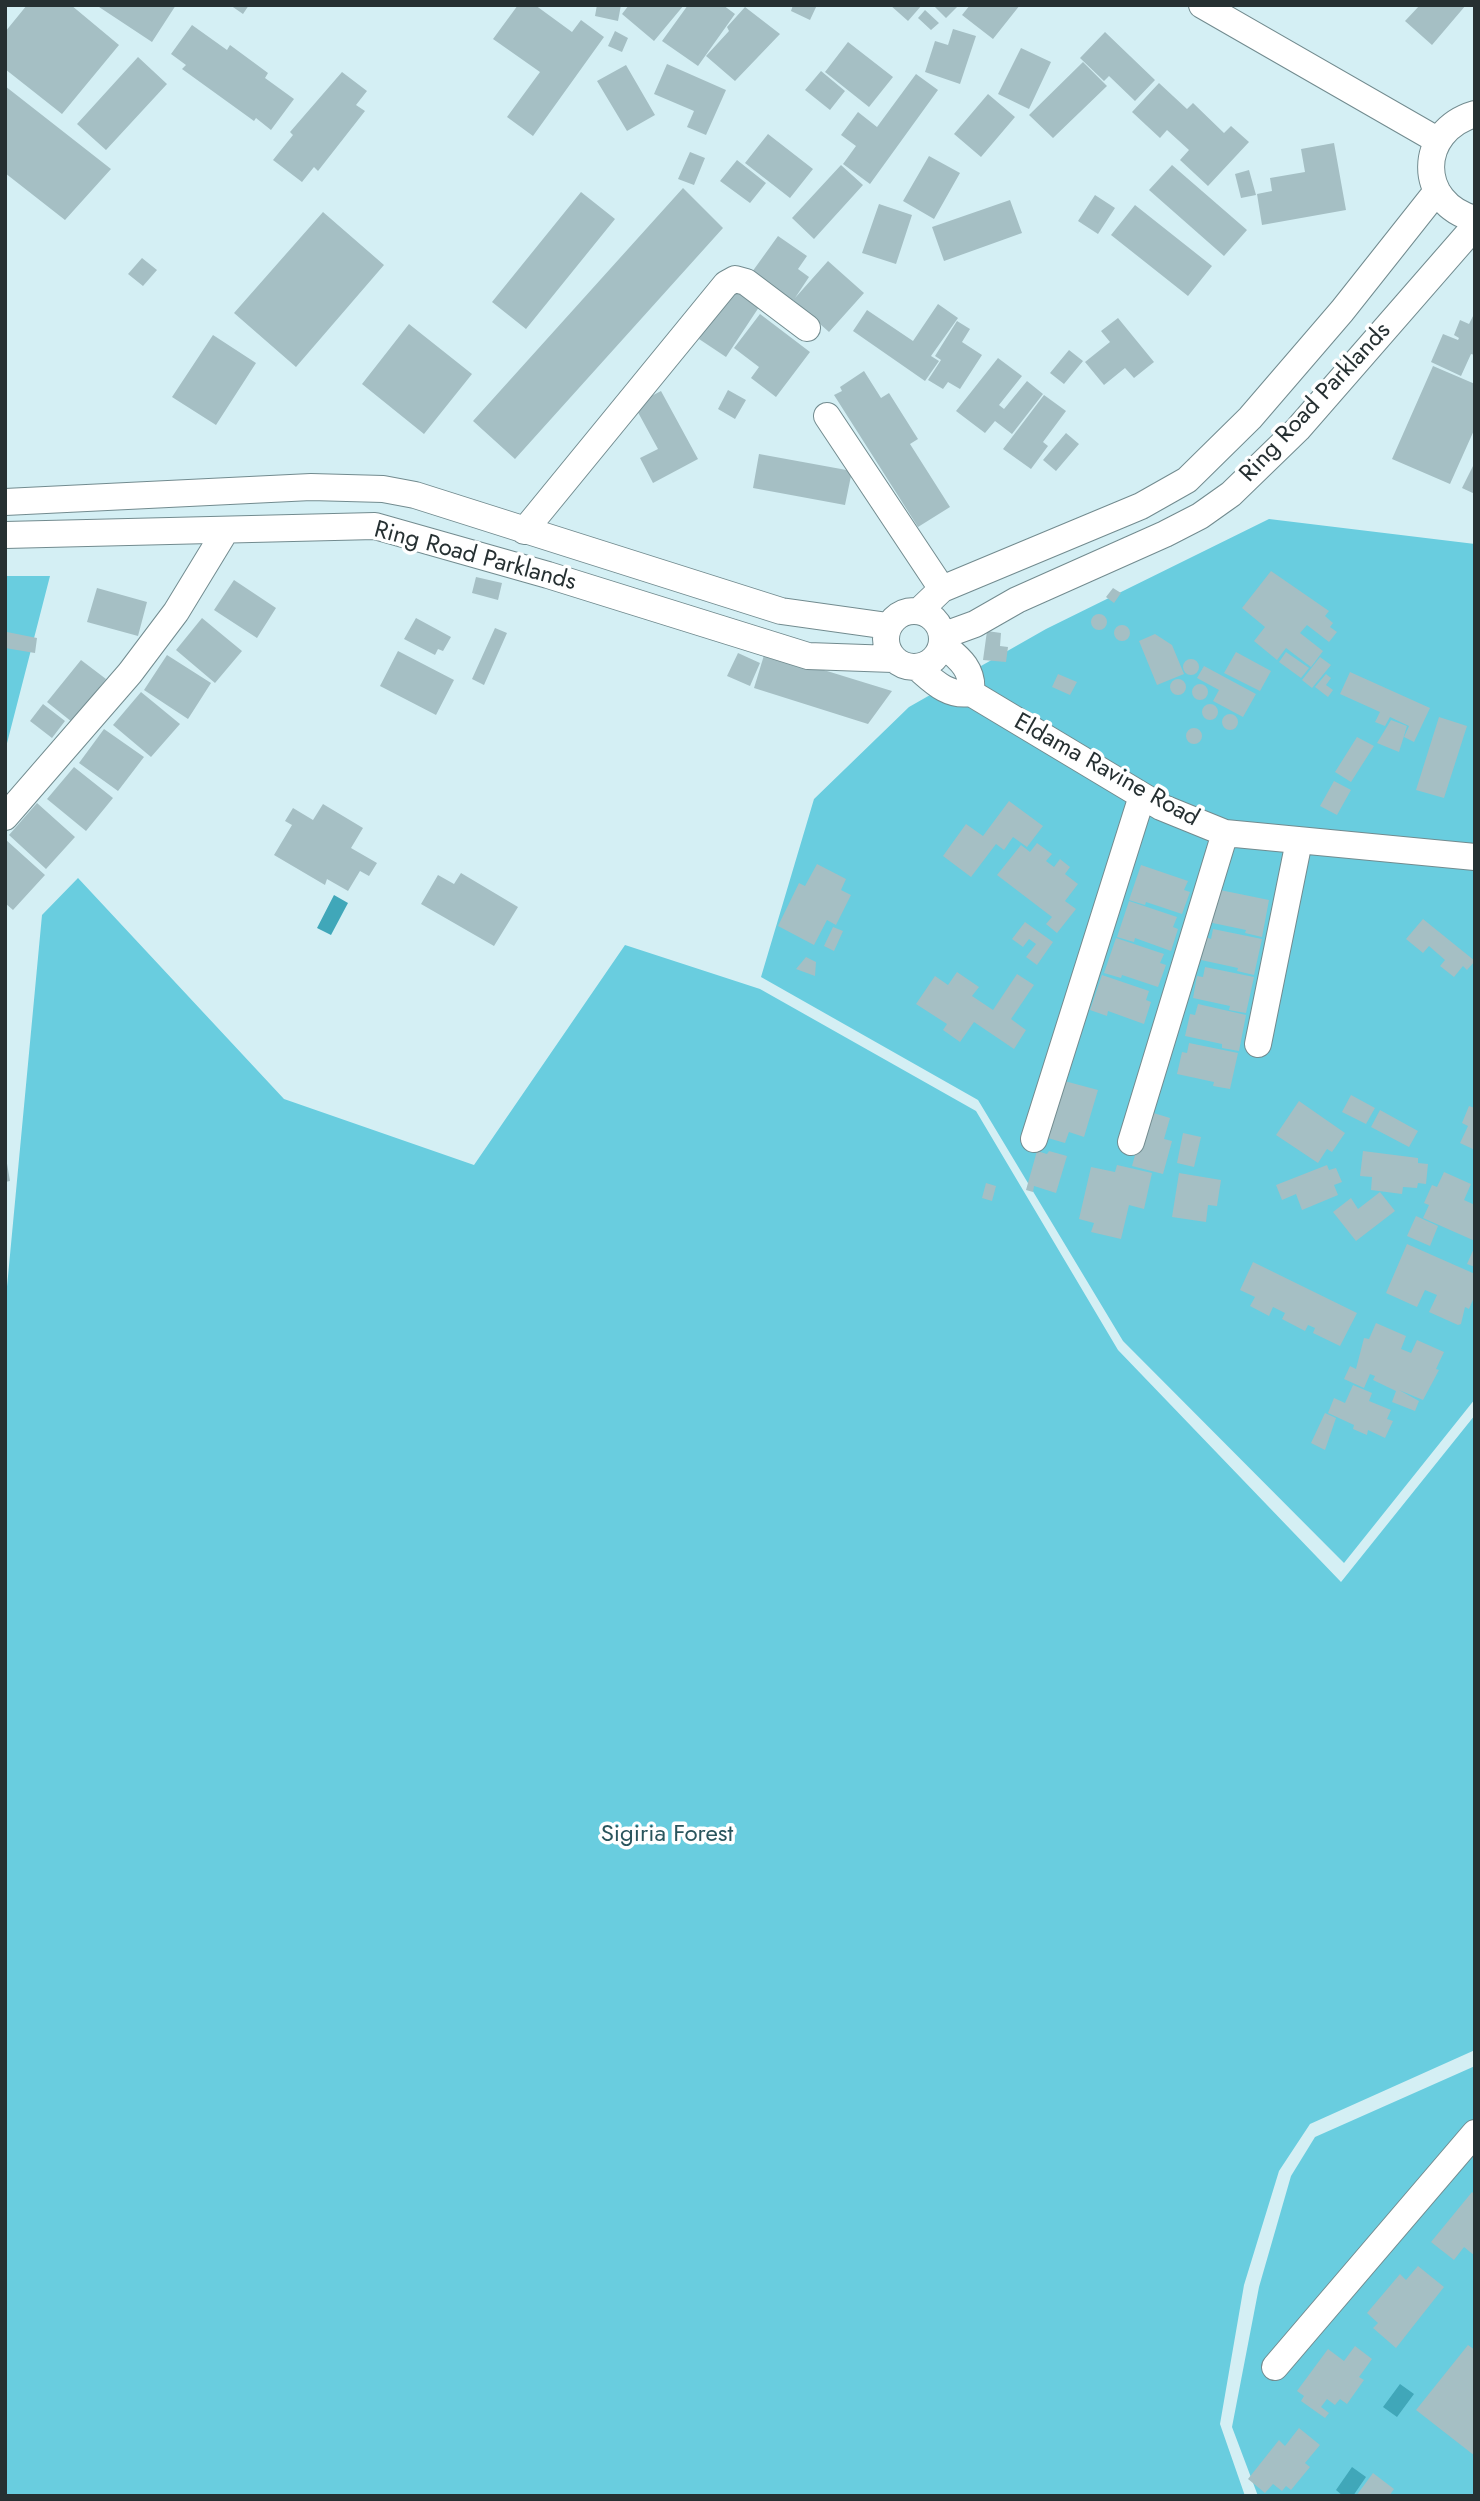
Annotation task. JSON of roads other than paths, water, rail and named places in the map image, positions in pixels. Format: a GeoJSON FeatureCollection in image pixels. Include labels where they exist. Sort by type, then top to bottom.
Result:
{"type":"FeatureCollection","features":[{"type":"Feature","properties":{"kind":"street"},"geometry":{"type":"LineString","coordinates":[[1202,5],[1437,140]]}},
{"type":"Feature","properties":{"kind":"street"},"geometry":{"type":"LineString","coordinates":[[1475,114],[1448,127],[1437,140],[1431,174],[1437,191],[1447,206],[1475,219]]}},
{"type":"Feature","properties":{"kind":"street","name":"Ring Road Parklands"},"geometry":{"type":"LineString","coordinates":[[919,611],[942,589],[1141,506],[1187,480],[1250,418],[1357,292],[1437,191]]}},
{"type":"Feature","properties":{"kind":"street","name":"Ring Road Parklands"},"geometry":{"type":"LineString","coordinates":[[942,640],[1017,600],[1165,534],[1200,516],[1231,494],[1298,429],[1475,226]]}},
{"type":"Feature","properties":{"kind":"street"},"geometry":{"type":"LineString","coordinates":[[524,531],[726,284],[736,279],[746,282],[807,328]]}},
{"type":"Feature","properties":{"kind":"street"},"geometry":{"type":"LineString","coordinates":[[827,416],[942,589]]}},
{"type":"Feature","properties":{"kind":"street","name":"Ring Road Parklands"},"geometry":{"type":"LineString","coordinates":[[5,502],[311,486],[350,487],[415,495],[781,611],[888,626]]}},
{"type":"Feature","properties":{"kind":"street","name":"Ring Road Parklands"},"geometry":{"type":"LineString","coordinates":[[5,535],[374,526],[548,575],[808,656],[905,664]]}},
{"type":"Feature","properties":{"kind":"street"},"geometry":{"type":"LineString","coordinates":[[5,817],[138,663],[176,612],[226,530]]}},
{"type":"Feature","properties":{"kind":"street"},"geometry":{"type":"LineString","coordinates":[[548,575],[558,541]]}},
{"type":"Feature","properties":{"kind":"street"},"geometry":{"type":"LineString","coordinates":[[942,640],[934,660],[905,664],[885,643],[888,626],[901,614],[919,611],[934,620],[942,640],[967,667],[971,693]]}},
{"type":"Feature","properties":{"kind":"street","name":"Eldama Ravine Road"},"geometry":{"type":"LineString","coordinates":[[905,664],[946,690],[962,695],[971,693],[1142,796],[1193,822],[1224,833],[1475,857]]}},
{"type":"Feature","properties":{"kind":"street"},"geometry":{"type":"LineString","coordinates":[[1034,1139],[1142,796]]}},
{"type":"Feature","properties":{"kind":"street"},"geometry":{"type":"LineString","coordinates":[[1131,1142],[1224,833]]}},
{"type":"Feature","properties":{"kind":"street"},"geometry":{"type":"LineString","coordinates":[[1258,1044],[1299,841]]}},
{"type":"Feature","properties":{"kind":"street"},"geometry":{"type":"LineString","coordinates":[[1275,2367],[1475,2133]]}},
{"type":"Feature","properties":{"kind":"park label","name":"Sigiria Forest"},"geometry":{"type":"Point","coordinates":[667,1835]}}]}
